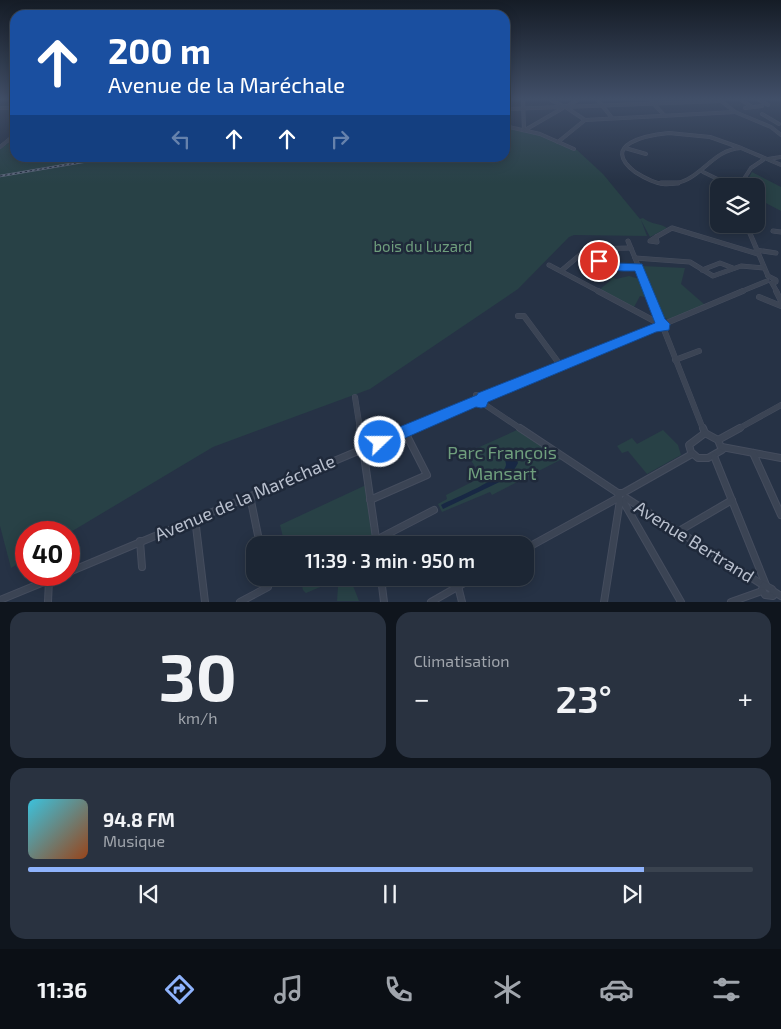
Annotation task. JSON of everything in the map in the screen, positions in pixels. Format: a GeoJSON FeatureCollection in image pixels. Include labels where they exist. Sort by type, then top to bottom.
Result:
{"type":"FeatureCollection","features":[{"type":"Feature","properties":{"kind":"street"},"geometry":{"type":"LineString","coordinates":[[510,127],[540,134],[574,149]]}},
{"type":"Feature","properties":{"kind":"street"},"geometry":{"type":"LineString","coordinates":[[525,130],[530,127]]}},
{"type":"Feature","properties":{"kind":"street"},"geometry":{"type":"LineString","coordinates":[[558,142],[577,127]]}},
{"type":"Feature","properties":{"kind":"street"},"geometry":{"type":"LineString","coordinates":[[740,147],[716,156],[703,172],[692,180],[681,183],[667,184],[650,181],[639,176],[629,168],[623,156],[625,148],[638,138],[671,134],[711,137],[740,147],[779,165]]}},
{"type":"Feature","properties":{"kind":"street"},"geometry":{"type":"LineString","coordinates":[[0,146],[10,137]]}},
{"type":"Feature","properties":{"kind":"street"},"geometry":{"type":"LineString","coordinates":[[625,148],[646,154]]}},
{"type":"Feature","properties":{"kind":"street"},"geometry":{"type":"LineString","coordinates":[[744,178],[751,168],[781,156]]}},
{"type":"Feature","properties":{"kind":"street"},"geometry":{"type":"LineString","coordinates":[[703,172],[716,178]]}},
{"type":"Feature","properties":{"kind":"street"},"geometry":{"type":"LineString","coordinates":[[656,237],[672,228],[757,252],[776,253]]}},
{"type":"Feature","properties":{"kind":"street"},"geometry":{"type":"LineString","coordinates":[[774,231],[781,232]]}},
{"type":"Feature","properties":{"kind":"street"},"geometry":{"type":"LineString","coordinates":[[750,233],[764,268],[773,281],[781,301]]}},
{"type":"Feature","properties":{"kind":"street"},"geometry":{"type":"LineString","coordinates":[[628,240],[706,434],[718,440],[722,447],[781,458]]}},
{"type":"Feature","properties":{"kind":"street"},"geometry":{"type":"LineString","coordinates":[[561,271],[583,250],[630,248]]}},
{"type":"Feature","properties":{"kind":"street"},"geometry":{"type":"LineString","coordinates":[[591,249],[599,261],[610,266],[639,267]]}},
{"type":"Feature","properties":{"kind":"street"},"geometry":{"type":"LineString","coordinates":[[636,258],[686,261],[713,276],[744,265],[764,268]]}},
{"type":"Feature","properties":{"kind":"street"},"geometry":{"type":"LineString","coordinates":[[702,270],[720,263],[733,268]]}},
{"type":"Feature","properties":{"kind":"street"},"geometry":{"type":"LineString","coordinates":[[549,265],[661,325]]}},
{"type":"Feature","properties":{"kind":"street","name":"Avenue de la Maréchale"},"geometry":{"type":"LineString","coordinates":[[80,567],[194,518],[561,366],[773,281]]}},
{"type":"Feature","properties":{"kind":"street"},"geometry":{"type":"LineString","coordinates":[[759,297],[781,306]]}},
{"type":"Feature","properties":{"kind":"street"},"geometry":{"type":"LineString","coordinates":[[518,316],[524,316],[561,366]]}},
{"type":"Feature","properties":{"kind":"street"},"geometry":{"type":"LineString","coordinates":[[675,360],[699,351]]}},
{"type":"Feature","properties":{"kind":"street"},"geometry":{"type":"LineString","coordinates":[[355,397],[361,449],[375,536]]}},
{"type":"Feature","properties":{"kind":"street","name":"Avenue Bertrand"},"geometry":{"type":"LineString","coordinates":[[480,400],[621,497],[679,531],[764,587],[772,597]]}},
{"type":"Feature","properties":{"kind":"street"},"geometry":{"type":"LineString","coordinates":[[718,440],[781,405]]}},
{"type":"Feature","properties":{"kind":"street"},"geometry":{"type":"LineString","coordinates":[[370,500],[427,475],[405,432]]}},
{"type":"Feature","properties":{"kind":"street"},"geometry":{"type":"LineString","coordinates":[[706,434],[689,445],[692,454],[699,459],[708,459],[722,450],[722,447]]}},
{"type":"Feature","properties":{"kind":"street"},"geometry":{"type":"LineString","coordinates":[[753,453],[781,513]]}},
{"type":"Feature","properties":{"kind":"street"},"geometry":{"type":"LineString","coordinates":[[534,544],[621,497],[692,454]]}},
{"type":"Feature","properties":{"kind":"street"},"geometry":{"type":"LineString","coordinates":[[714,456],[764,587],[731,602]]}},
{"type":"Feature","properties":{"kind":"street"},"geometry":{"type":"LineString","coordinates":[[250,496],[258,536]]}},
{"type":"Feature","properties":{"kind":"street"},"geometry":{"type":"LineString","coordinates":[[604,602],[621,497]]}},
{"type":"Feature","properties":{"kind":"street"},"geometry":{"type":"LineString","coordinates":[[621,497],[681,602]]}},
{"type":"Feature","properties":{"kind":"street"},"geometry":{"type":"LineString","coordinates":[[679,531],[732,500]]}},
{"type":"Feature","properties":{"kind":"street"},"geometry":{"type":"LineString","coordinates":[[387,536],[434,510]]}},
{"type":"Feature","properties":{"kind":"street"},"geometry":{"type":"LineString","coordinates":[[194,518],[205,602]]}},
{"type":"Feature","properties":{"kind":"street"},"geometry":{"type":"LineString","coordinates":[[140,542],[142,568]]}},
{"type":"Feature","properties":{"kind":"street"},"geometry":{"type":"LineString","coordinates":[[0,600],[34,586]]}},
{"type":"Feature","properties":{"kind":"street"},"geometry":{"type":"LineString","coordinates":[[48,602],[49,586]]}},
{"type":"Feature","properties":{"kind":"street"},"geometry":{"type":"LineString","coordinates":[[240,602],[268,586]]}},
{"type":"Feature","properties":{"kind":"street"},"geometry":{"type":"LineString","coordinates":[[382,586],[384,602]]}},
{"type":"Feature","properties":{"kind":"street"},"geometry":{"type":"LineString","coordinates":[[431,602],[458,586],[462,602]]}},
{"type":"Feature","properties":{"kind":"street"},"geometry":{"type":"LineString","coordinates":[[772,597],[781,596]]}},
{"type":"Feature","properties":{"kind":"green space","name":"bois du Luzard"},"geometry":{"type":"Polygon","coordinates":[[[510,128],[540,135],[577,150],[603,174],[640,219],[643,218],[667,228],[650,237],[641,220],[647,236],[574,235],[569,237],[518,289],[370,389],[213,447],[80,526],[80,521],[15,521],[15,566],[11,568],[0,526],[0,149],[10,142],[10,162],[510,162],[510,128]]]}},
{"type":"Feature","properties":{"kind":"green space"},"geometry":{"type":"Polygon","coordinates":[[[752,172],[764,178],[749,178],[752,172]]]}},
{"type":"Feature","properties":{"kind":"green space"},"geometry":{"type":"Polygon","coordinates":[[[765,179],[781,187],[781,211],[765,203],[765,179]]]}},
{"type":"Feature","properties":{"kind":"green space"},"geometry":{"type":"Polygon","coordinates":[[[641,266],[685,268],[681,284],[705,305],[669,320],[660,315],[641,266]]]}},
{"type":"Feature","properties":{"kind":"green space"},"geometry":{"type":"Polygon","coordinates":[[[594,268],[616,279],[629,276],[643,280],[650,298],[640,296],[633,309],[599,290],[611,280],[594,270],[594,268]]]}},
{"type":"Feature","properties":{"kind":"green space","name":"Parc François Mansart"},"geometry":{"type":"Polygon","coordinates":[[[517,430],[562,459],[492,495],[490,492],[442,512],[438,504],[447,499],[446,495],[482,477],[466,453],[517,430]]]}},
{"type":"Feature","properties":{"kind":"green space"},"geometry":{"type":"Polygon","coordinates":[[[663,430],[678,445],[681,455],[647,474],[628,451],[622,453],[617,446],[632,438],[637,444],[663,430]]]}},
{"type":"Feature","properties":{"kind":"green space"},"geometry":{"type":"Polygon","coordinates":[[[366,485],[374,536],[283,536],[280,525],[366,485]]]}},
{"type":"Feature","properties":{"kind":"green space"},"geometry":{"type":"Polygon","coordinates":[[[302,586],[323,586],[306,593],[302,586]]]}},
{"type":"Feature","properties":{"kind":"green space"},"geometry":{"type":"Polygon","coordinates":[[[337,586],[353,586],[359,601],[337,601],[337,586]]]}},
{"type":"Feature","properties":{"kind":"water"},"geometry":{"type":"Polygon","coordinates":[[[508,453],[515,455],[518,463],[510,477],[443,509],[441,505],[478,488],[497,476],[506,465],[503,457],[508,453]]]}},
{"type":"Feature","properties":{"kind":"railway"},"geometry":{"type":"LineString","coordinates":[[0,176],[82,162]]}},
{"type":"Feature","properties":{"kind":"route"},"geometry":{"type":"LineString","coordinates":[[380,442],[476,401],[481,402],[484,399],[483,397],[659,326],[664,327],[664,324],[660,322],[639,267],[615,267],[599,261]]}}]}
